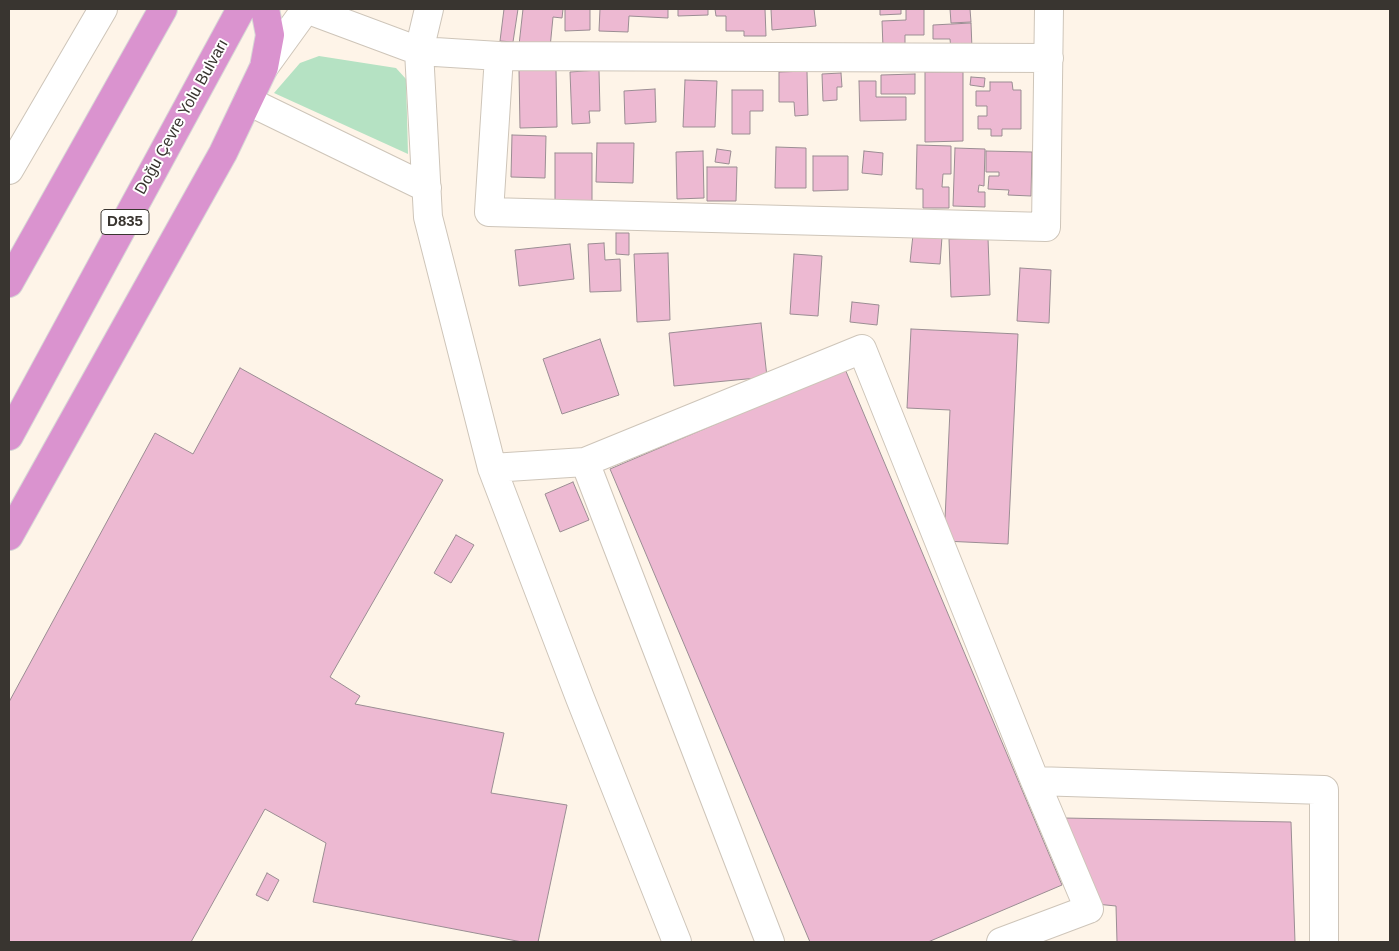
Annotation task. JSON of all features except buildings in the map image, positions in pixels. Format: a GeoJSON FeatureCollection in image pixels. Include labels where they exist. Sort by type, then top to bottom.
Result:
{"type":"FeatureCollection","features":[{"type":"Feature","properties":{"kind":"highway"},"geometry":{"type":"LineString","coordinates":[[9,283],[163,9]]}},
{"type":"Feature","properties":{"kind":"highway","name":"Doğu Çevre Yolu Bulvarı"},"geometry":{"type":"LineString","coordinates":[[9,436],[241,9]]}},
{"type":"Feature","properties":{"kind":"highway"},"geometry":{"type":"LineString","coordinates":[[9,536],[224,153],[264,67],[270,35],[265,9]]}},
{"type":"Feature","properties":{"kind":"street"},"geometry":{"type":"LineString","coordinates":[[9,170],[103,9]]}},
{"type":"Feature","properties":{"kind":"street"},"geometry":{"type":"LineString","coordinates":[[264,67],[306,9],[419,51],[499,56],[1049,58]]}},
{"type":"Feature","properties":{"kind":"street"},"geometry":{"type":"LineString","coordinates":[[429,9],[419,51],[428,217],[492,468],[583,707],[677,942]]}},
{"type":"Feature","properties":{"kind":"street"},"geometry":{"type":"LineString","coordinates":[[499,56],[489,212],[1046,227],[1049,9]]}},
{"type":"Feature","properties":{"kind":"street"},"geometry":{"type":"LineString","coordinates":[[248,101],[427,188]]}},
{"type":"Feature","properties":{"kind":"street"},"geometry":{"type":"LineString","coordinates":[[492,468],[585,462],[862,350],[1036,781],[1090,909],[1001,942]]}},
{"type":"Feature","properties":{"kind":"street"},"geometry":{"type":"LineString","coordinates":[[585,462],[770,942]]}},
{"type":"Feature","properties":{"kind":"street"},"geometry":{"type":"LineString","coordinates":[[1036,781],[1324,790],[1324,942]]}},
{"type":"Feature","properties":{"kind":"green space"},"geometry":{"type":"Polygon","coordinates":[[[319,56],[396,68],[406,79],[408,154],[274,93],[300,63],[319,56]]]}}]}
